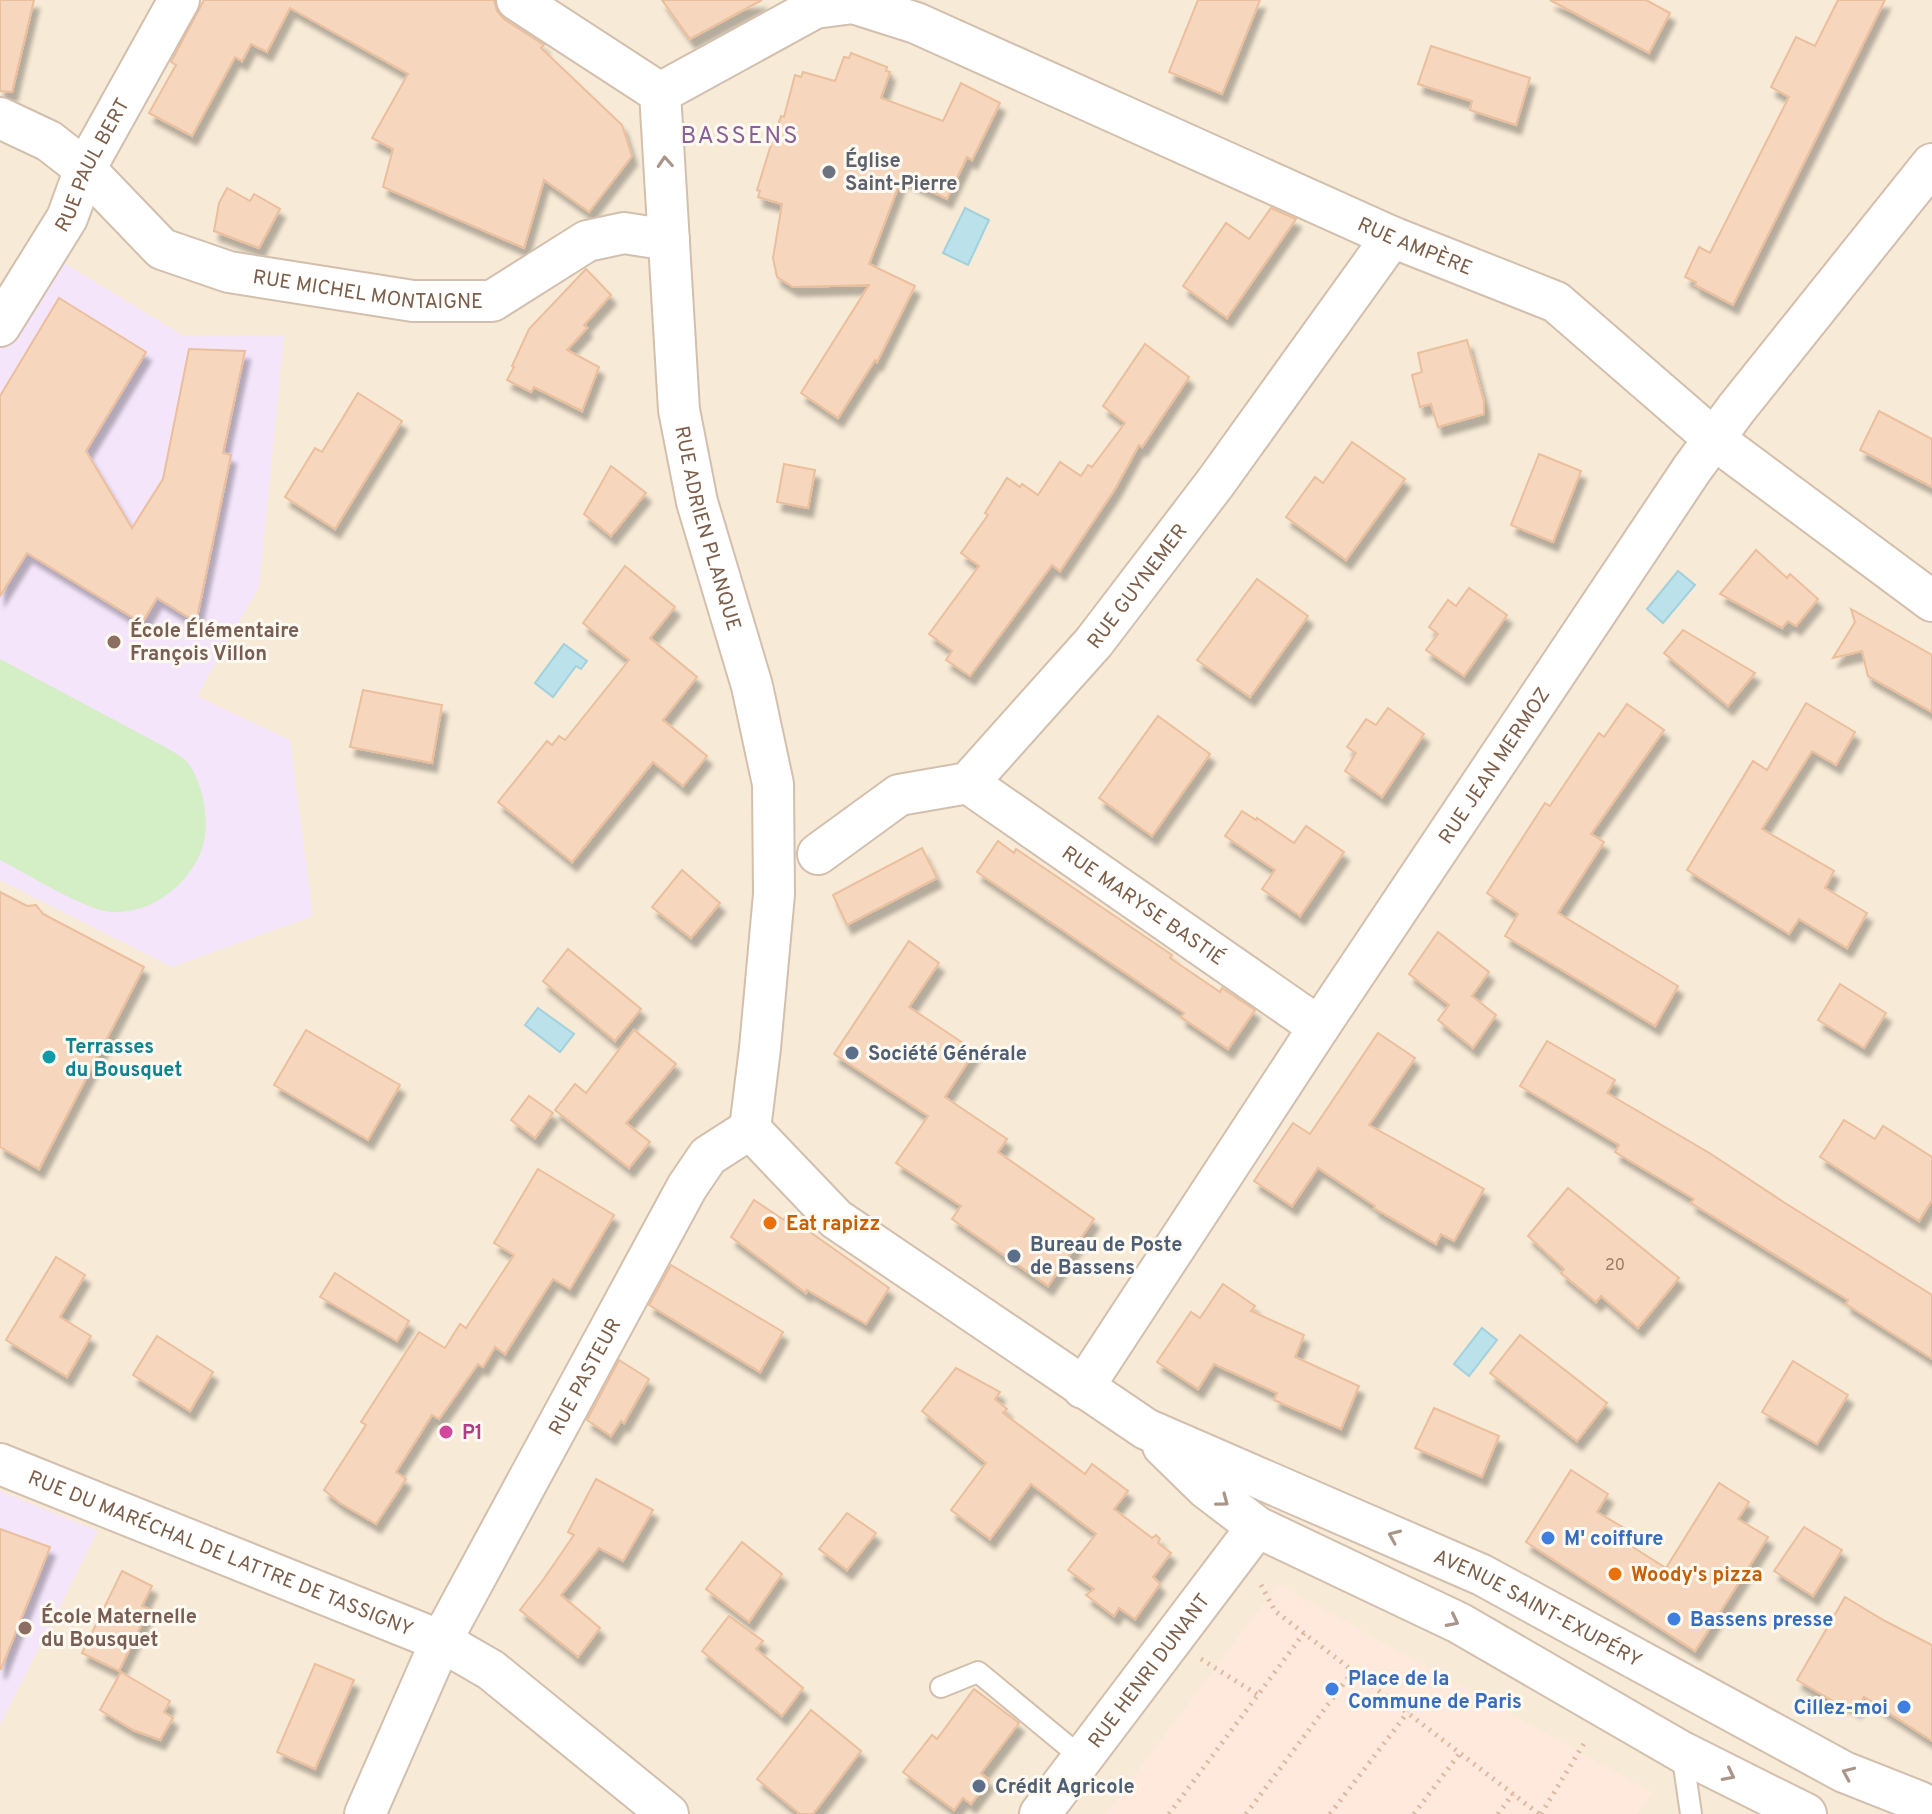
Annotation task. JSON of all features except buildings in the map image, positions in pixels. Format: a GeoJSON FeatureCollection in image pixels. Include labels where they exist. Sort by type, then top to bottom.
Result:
{"type":"FeatureCollection","features":[{"type":"Feature","properties":{"kind":"street","name":"RUE PAUL BERT"},"geometry":{"type":"LineString","coordinates":[[0,326],[67,218],[85,169],[179,0]]}},
{"type":"Feature","properties":{"kind":"street"},"geometry":{"type":"LineString","coordinates":[[517,0],[660,93],[815,8],[833,3]]}},
{"type":"Feature","properties":{"kind":"street","name":"RUE AMPÈRE"},"geometry":{"type":"LineString","coordinates":[[833,3],[853,3],[916,23],[1392,237],[1556,302],[1714,439],[1932,601]]}},
{"type":"Feature","properties":{"kind":"street","name":"RUE ADRIEN PLANQUE"},"geometry":{"type":"LineString","coordinates":[[660,93],[679,410],[697,502],[752,686],[773,784],[774,894],[750,1129]]}},
{"type":"Feature","properties":{"kind":"street","name":"RUE MICHEL MONTAIGNE"},"geometry":{"type":"LineString","coordinates":[[0,118],[49,141],[85,169],[162,249],[229,272],[413,301],[492,301],[587,241],[624,233],[669,240]]}},
{"type":"Feature","properties":{"kind":"street","name":"RUE JEAN MERMOZ"},"geometry":{"type":"LineString","coordinates":[[1083,1388],[1319,1027],[1683,482],[1932,164]]}},
{"type":"Feature","properties":{"kind":"street","name":"RUE GUYNEMER"},"geometry":{"type":"LineString","coordinates":[[968,783],[1094,642],[1216,482],[1392,237]]}},
{"type":"Feature","properties":{"kind":"street"},"geometry":{"type":"LineString","coordinates":[[818,854],[899,795],[968,783]]}},
{"type":"Feature","properties":{"kind":"street","name":"RUE MARYSE BASTIÉ"},"geometry":{"type":"LineString","coordinates":[[968,783],[1319,1027]]}},
{"type":"Feature","properties":{"kind":"street","name":"AVENUE SAINT-EXUPÉRY"},"geometry":{"type":"LineString","coordinates":[[750,1129],[836,1219],[1146,1429],[1482,1575],[1844,1772],[1918,1805]]}},
{"type":"Feature","properties":{"kind":"street","name":"RUE PASTEUR"},"geometry":{"type":"LineString","coordinates":[[365,1814],[441,1641],[687,1187],[708,1156],[750,1129]]}},
{"type":"Feature","properties":{"kind":"street","name":"AVENUE SAINT-EXUPÉRY"},"geometry":{"type":"LineString","coordinates":[[1146,1429],[1206,1488],[1248,1538],[1459,1623],[1682,1752],[1806,1814]]}},
{"type":"Feature","properties":{"kind":"street","name":"RUE DU MARÉCHAL DE LATTRE DE TASSIGNY"},"geometry":{"type":"LineString","coordinates":[[0,1464],[441,1641],[491,1670],[668,1814]]}},
{"type":"Feature","properties":{"kind":"street","name":"RUE HENRI DUNANT"},"geometry":{"type":"LineString","coordinates":[[1040,1814],[1248,1538]]}},
{"type":"Feature","properties":{"kind":"lane"},"geometry":{"type":"LineString","coordinates":[[941,1687],[978,1672],[1082,1758]]}},
{"type":"Feature","properties":{"kind":"lane"},"geometry":{"type":"LineString","coordinates":[[1682,1752],[1691,1814]]}},
{"type":"Feature","properties":{"kind":"path"},"geometry":{"type":"LineString","coordinates":[[1248,1538],[1275,1611],[1540,1814],[1607,1707]]}},
{"type":"Feature","properties":{"kind":"path"},"geometry":{"type":"LineString","coordinates":[[1169,1814],[1304,1633]]}},
{"type":"Feature","properties":{"kind":"path"},"geometry":{"type":"LineString","coordinates":[[1171,1640],[1258,1695]]}},
{"type":"Feature","properties":{"kind":"path"},"geometry":{"type":"LineString","coordinates":[[1246,1814],[1354,1671]]}},
{"type":"Feature","properties":{"kind":"path"},"geometry":{"type":"LineString","coordinates":[[1330,1814],[1408,1712]]}},
{"type":"Feature","properties":{"kind":"path"},"geometry":{"type":"LineString","coordinates":[[1414,1814],[1460,1753]]}},
{"type":"Feature","properties":{"kind":"path"},"geometry":{"type":"LineString","coordinates":[[1498,1814],[1513,1794]]}},
{"type":"Feature","properties":{"kind":"shaded area"},"geometry":{"type":"Polygon","coordinates":[[[0,0],[1932,0],[1932,1814],[0,1814],[0,0]]]}},
{"type":"Feature","properties":{"kind":"shaded area","name":"École Élémentaire François Villon"},"geometry":{"type":"Polygon","coordinates":[[[56,258],[184,336],[284,336],[259,587],[197,696],[290,740],[313,916],[172,967],[0,880],[0,346],[56,258]]]}},
{"type":"Feature","properties":{"kind":"shaded area","name":"École Maternelle du Bousquet"},"geometry":{"type":"Polygon","coordinates":[[[0,1491],[98,1531],[0,1725],[0,1491]]]}},
{"type":"Feature","properties":{"kind":"shaded area","name":"Place de la Commune de Paris"},"geometry":{"type":"Polygon","coordinates":[[[1278,1584],[1653,1793],[1637,1814],[1105,1814],[1278,1584]]]}},
{"type":"Feature","properties":{"kind":"green space"},"geometry":{"type":"Polygon","coordinates":[[[0,659],[165,747],[189,764],[202,794],[205,836],[202,849],[188,875],[154,903],[126,911],[101,910],[72,899],[0,860],[0,659]]]}},
{"type":"Feature","properties":{"kind":"water"},"geometry":{"type":"Polygon","coordinates":[[[965,208],[989,220],[968,265],[943,253],[965,208]]]}},
{"type":"Feature","properties":{"kind":"water"},"geometry":{"type":"Polygon","coordinates":[[[1678,571],[1695,585],[1663,623],[1647,609],[1678,571]]]}},
{"type":"Feature","properties":{"kind":"water"},"geometry":{"type":"Polygon","coordinates":[[[564,644],[587,661],[581,669],[576,666],[553,697],[535,683],[564,644]]]}},
{"type":"Feature","properties":{"kind":"water"},"geometry":{"type":"Polygon","coordinates":[[[538,1008],[574,1034],[560,1052],[525,1025],[538,1008]]]}},
{"type":"Feature","properties":{"kind":"water"},"geometry":{"type":"Polygon","coordinates":[[[1482,1328],[1497,1340],[1469,1376],[1454,1364],[1482,1328]]]}},
{"type":"Feature","properties":{"kind":"place","name":"Église Saint-Pierre"},"geometry":{"type":"Point","coordinates":[829,172]}},
{"type":"Feature","properties":{"kind":"place","name":"École Élémentaire François Villon"},"geometry":{"type":"Point","coordinates":[114,642]}},
{"type":"Feature","properties":{"kind":"place","name":"Société Générale"},"geometry":{"type":"Point","coordinates":[852,1053]}},
{"type":"Feature","properties":{"kind":"place","name":"Terrasses du Bousquet"},"geometry":{"type":"Point","coordinates":[49,1057]}},
{"type":"Feature","properties":{"kind":"place","name":"Eat rapizz"},"geometry":{"type":"Point","coordinates":[770,1223]}},
{"type":"Feature","properties":{"kind":"place","name":"Bureau de Poste de Bassens"},"geometry":{"type":"Point","coordinates":[1014,1256]}},
{"type":"Feature","properties":{"kind":"place","name":"P1"},"geometry":{"type":"Point","coordinates":[446,1432]}},
{"type":"Feature","properties":{"kind":"place","name":"M' coiffure"},"geometry":{"type":"Point","coordinates":[1548,1538]}},
{"type":"Feature","properties":{"kind":"place","name":"Woody's pizza"},"geometry":{"type":"Point","coordinates":[1615,1574]}},
{"type":"Feature","properties":{"kind":"place","name":"Bassens presse"},"geometry":{"type":"Point","coordinates":[1674,1619]}},
{"type":"Feature","properties":{"kind":"place","name":"École Maternelle du Bousquet"},"geometry":{"type":"Point","coordinates":[25,1628]}},
{"type":"Feature","properties":{"kind":"place","name":"Place de la Commune de Paris"},"geometry":{"type":"Point","coordinates":[1332,1689]}},
{"type":"Feature","properties":{"kind":"place","name":"Cillez-moi"},"geometry":{"type":"Point","coordinates":[1904,1707]}},
{"type":"Feature","properties":{"kind":"place","name":"Crédit Agricole"},"geometry":{"type":"Point","coordinates":[979,1786]}},
{"type":"Feature","properties":{"kind":"district","name":"BASSENS"},"geometry":{"type":"Point","coordinates":[740,135]}}]}
